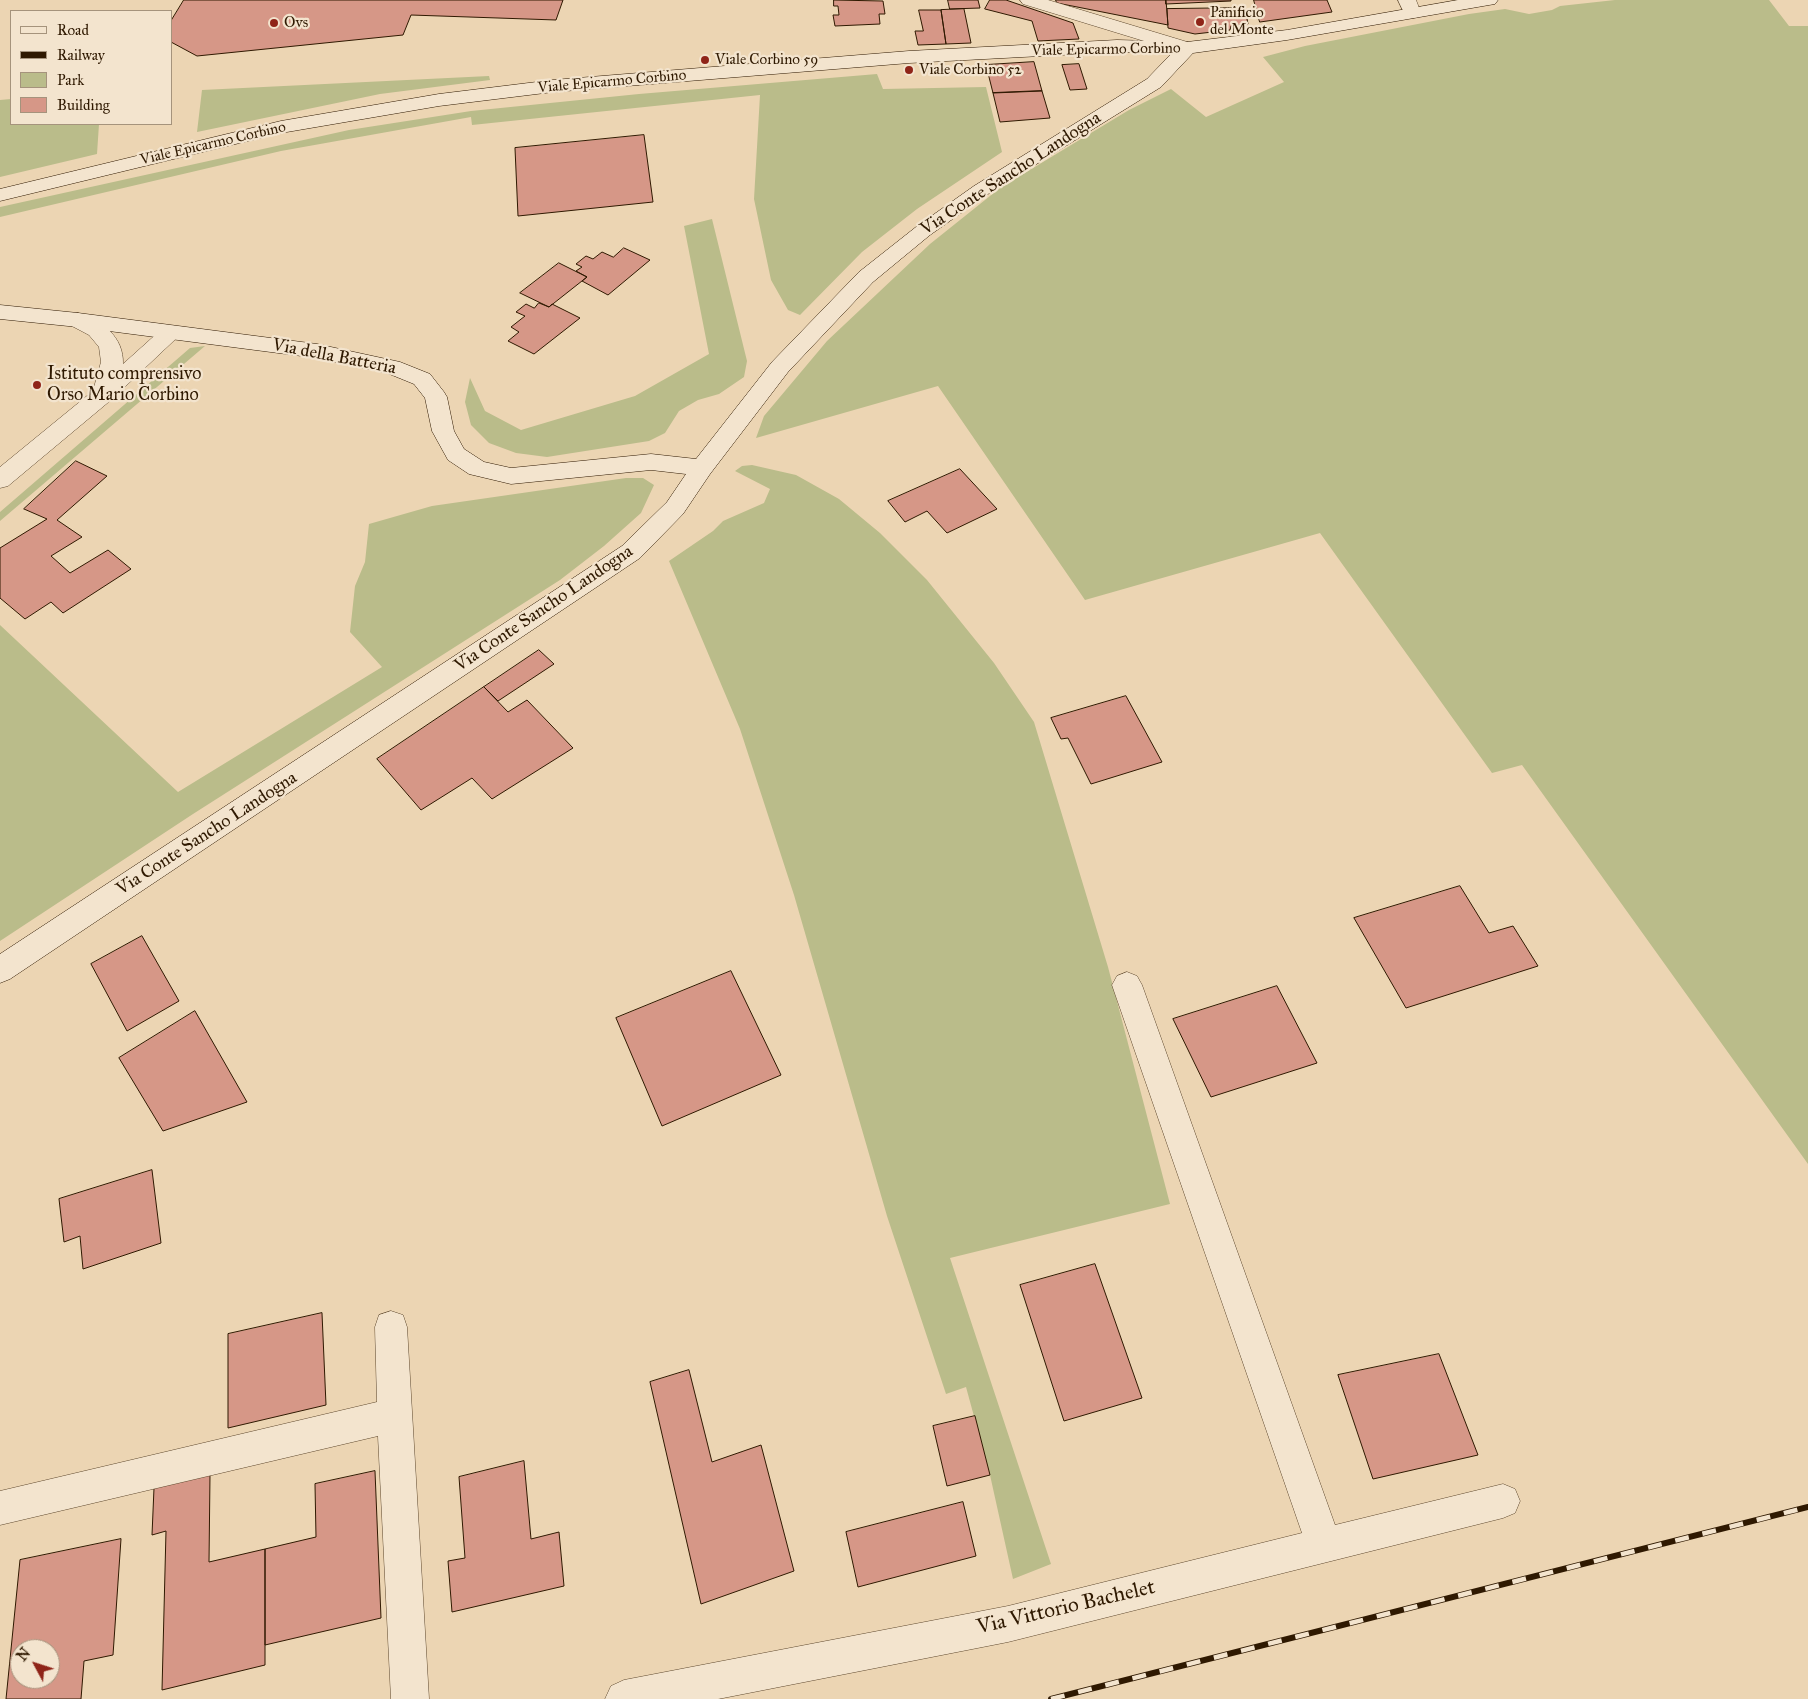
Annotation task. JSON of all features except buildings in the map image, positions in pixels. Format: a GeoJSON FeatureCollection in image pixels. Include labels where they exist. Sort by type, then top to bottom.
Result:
{"type":"FeatureCollection","features":[{"type":"Feature","properties":{"kind":"main road"},"geometry":{"type":"LineString","coordinates":[[1030,0],[1188,48]]}},
{"type":"Feature","properties":{"kind":"main road","name":"Viale Epicarmo Corbino"},"geometry":{"type":"LineString","coordinates":[[0,195],[282,128],[439,100],[553,86],[899,58],[1117,46],[1188,48],[1287,36],[1409,6],[1489,0]]}},
{"type":"Feature","properties":{"kind":"main road"},"geometry":{"type":"LineString","coordinates":[[1114,27],[1117,46]]}},
{"type":"Feature","properties":{"kind":"main road","name":"Via Conte Sancho Landogna"},"geometry":{"type":"LineString","coordinates":[[0,970],[631,552],[675,508],[702,468],[780,367],[866,278],[923,231],[981,190],[1154,83],[1188,48]]}},
{"type":"Feature","properties":{"kind":"main road","name":"Via della Batteria"},"geometry":{"type":"LineString","coordinates":[[0,312],[78,320],[317,351],[392,367],[422,379],[436,397],[443,431],[456,454],[477,468],[511,476],[651,462],[702,468]]}},
{"type":"Feature","properties":{"kind":"main road"},"geometry":{"type":"LineString","coordinates":[[78,320],[99,332],[112,352],[113,370],[103,395]]}},
{"type":"Feature","properties":{"kind":"main road"},"geometry":{"type":"LineString","coordinates":[[0,480],[103,395],[171,333]]}},
{"type":"Feature","properties":{"kind":"main road"},"geometry":{"type":"LineString","coordinates":[[1127,985],[1324,1545]]}},
{"type":"Feature","properties":{"kind":"main road"},"geometry":{"type":"LineString","coordinates":[[391,1327],[410,1699]]}},
{"type":"Feature","properties":{"kind":"main road"},"geometry":{"type":"LineString","coordinates":[[0,1508],[394,1415]]}},
{"type":"Feature","properties":{"kind":"main road","name":"Via Vittorio Bachelet"},"geometry":{"type":"LineString","coordinates":[[624,1699],[1008,1624],[1503,1501]]}},
{"type":"Feature","properties":{"kind":"green space"},"geometry":{"type":"Polygon","coordinates":[[[1615,0],[1769,0],[1789,26],[1808,26],[1808,1164],[1522,765],[1492,773],[1320,533],[1085,600],[938,386],[756,438],[764,416],[827,341],[930,244],[1000,188],[1129,110],[1171,89],[1206,117],[1284,82],[1263,57],[1305,46],[1469,14],[1505,9],[1529,14],[1552,10],[1560,6],[1615,0]]]}},
{"type":"Feature","properties":{"kind":"green space"},"geometry":{"type":"Polygon","coordinates":[[[877,74],[883,89],[986,87],[1002,152],[917,209],[862,252],[800,315],[788,310],[771,280],[754,199],[760,95],[472,125],[471,117],[281,151],[0,217],[0,207],[349,130],[471,111],[639,94],[877,74]]]}},
{"type":"Feature","properties":{"kind":"green space"},"geometry":{"type":"Polygon","coordinates":[[[489,76],[490,80],[380,94],[197,132],[202,90],[489,76]]]}},
{"type":"Feature","properties":{"kind":"green space"},"geometry":{"type":"Polygon","coordinates":[[[10,99],[10,125],[99,125],[97,154],[0,177],[0,100],[10,99]]]}},
{"type":"Feature","properties":{"kind":"green space"},"geometry":{"type":"Polygon","coordinates":[[[712,219],[747,361],[744,377],[719,394],[698,400],[679,411],[665,433],[649,441],[547,457],[516,453],[489,443],[471,425],[465,402],[470,378],[485,411],[521,430],[635,396],[709,354],[684,226],[712,219]]]}},
{"type":"Feature","properties":{"kind":"green space"},"geometry":{"type":"Polygon","coordinates":[[[205,346],[0,521],[0,512],[190,348],[205,346]]]}},
{"type":"Feature","properties":{"kind":"green space"},"geometry":{"type":"Polygon","coordinates":[[[752,465],[796,475],[839,499],[880,533],[927,580],[994,663],[1034,722],[1108,967],[1170,1204],[950,1258],[1051,1564],[1013,1579],[990,1475],[966,1387],[946,1394],[887,1216],[794,895],[740,729],[669,561],[713,531],[723,521],[764,503],[770,489],[735,471],[742,466],[752,465]]]}},
{"type":"Feature","properties":{"kind":"green space"},"geometry":{"type":"Polygon","coordinates":[[[626,478],[643,478],[654,485],[641,513],[604,546],[560,580],[193,814],[0,941],[0,625],[178,792],[382,667],[350,632],[355,586],[365,562],[369,524],[432,506],[626,478]]]}},
{"type":"Feature","properties":{"kind":"railway"},"geometry":{"type":"LineString","coordinates":[[1051,1699],[1808,1507]]}},
{"type":"Feature","properties":{"kind":"place","name":"Panificio del Monte"},"geometry":{"type":"Point","coordinates":[1200,22]}},
{"type":"Feature","properties":{"kind":"place","name":"Ovs"},"geometry":{"type":"Point","coordinates":[274,23]}},
{"type":"Feature","properties":{"kind":"place","name":"Viale Corbino 59"},"geometry":{"type":"Point","coordinates":[705,60]}},
{"type":"Feature","properties":{"kind":"place","name":"Viale Corbino 52"},"geometry":{"type":"Point","coordinates":[909,70]}},
{"type":"Feature","properties":{"kind":"place","name":"Istituto comprensivo Orso Mario Corbino"},"geometry":{"type":"Point","coordinates":[37,385]}}]}
